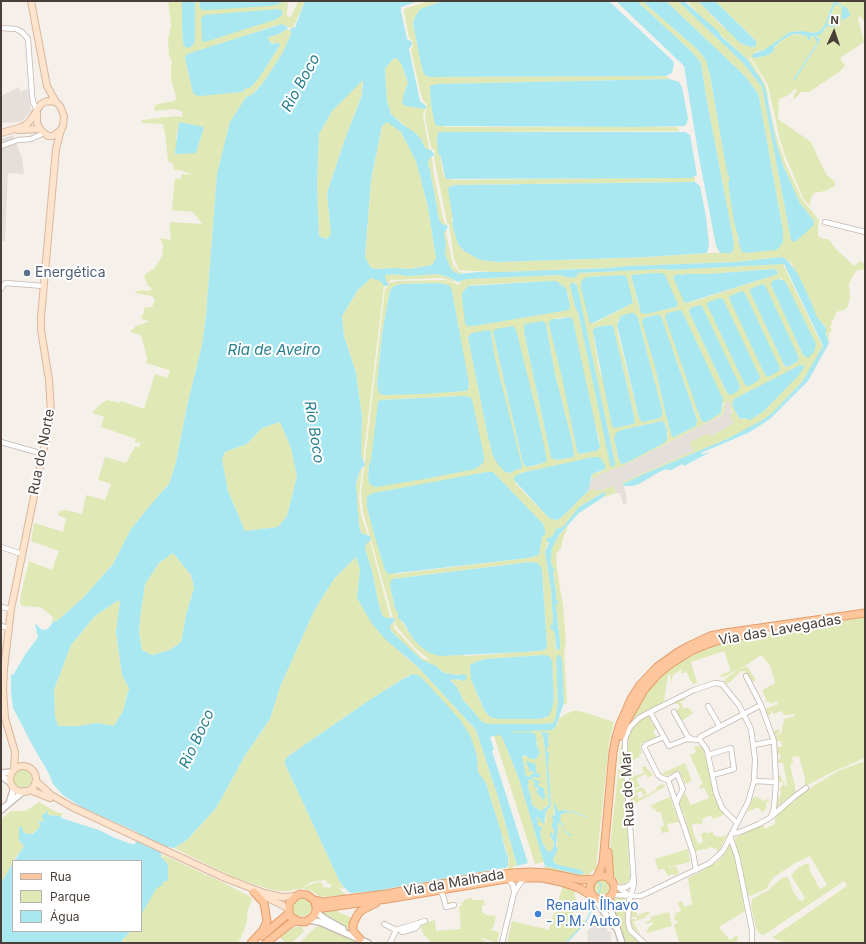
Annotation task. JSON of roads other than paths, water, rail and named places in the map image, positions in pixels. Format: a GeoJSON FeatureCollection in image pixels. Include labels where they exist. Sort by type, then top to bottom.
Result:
{"type":"FeatureCollection","features":[{"type":"Feature","properties":{"kind":"main road"},"geometry":{"type":"LineString","coordinates":[[10,131],[44,133],[53,136],[64,126],[64,116],[60,106],[47,86],[31,1]]}},
{"type":"Feature","properties":{"kind":"main road"},"geometry":{"type":"LineString","coordinates":[[1,133],[27,124],[42,103],[47,86]]}},
{"type":"Feature","properties":{"kind":"main road"},"geometry":{"type":"LineString","coordinates":[[42,103],[52,101],[56,102]]}},
{"type":"Feature","properties":{"kind":"main road"},"geometry":{"type":"LineString","coordinates":[[37,111],[37,124],[54,143],[56,149]]}},
{"type":"Feature","properties":{"kind":"main road","name":"Rua do Norte"},"geometry":{"type":"LineString","coordinates":[[25,766],[19,760],[15,752],[5,718],[3,690],[4,669],[11,609],[51,413],[41,317],[56,149],[61,130]]}},
{"type":"Feature","properties":{"kind":"main road","name":"Via das Lavegadas"},"geometry":{"type":"LineString","coordinates":[[614,884],[608,864],[608,834],[619,740],[639,698],[658,674],[668,665],[691,651],[723,639],[865,614]]}},
{"type":"Feature","properties":{"kind":"main road","name":"Via das Lavegadas"},"geometry":{"type":"LineString","coordinates":[[595,878],[603,863],[613,752],[620,724],[631,699],[640,685],[657,667],[671,657],[700,641],[710,636],[725,632],[865,614]]}},
{"type":"Feature","properties":{"kind":"main road"},"geometry":{"type":"LineString","coordinates":[[623,730],[627,714],[635,698],[651,678],[670,660],[671,657],[709,640],[723,639]]}},
{"type":"Feature","properties":{"kind":"main road","name":"Rua do Norte"},"geometry":{"type":"LineString","coordinates":[[13,771],[15,752]]}},
{"type":"Feature","properties":{"kind":"main road"},"geometry":{"type":"LineString","coordinates":[[129,836],[51,795],[36,781],[36,777],[32,770],[25,766],[21,766],[13,771],[12,785],[16,790],[47,796],[80,815],[129,836],[171,854],[225,878],[264,893],[282,897],[296,896],[300,894],[307,895],[314,900],[316,910],[314,915],[305,922],[294,920],[289,911],[278,903],[171,854]]}},
{"type":"Feature","properties":{"kind":"main road"},"geometry":{"type":"LineString","coordinates":[[27,791],[36,781]]}},
{"type":"Feature","properties":{"kind":"main road","name":"Via da Malhada"},"geometry":{"type":"LineString","coordinates":[[314,900],[323,902],[386,894],[485,876],[516,873],[548,873],[582,880],[595,878]]}},
{"type":"Feature","properties":{"kind":"main road"},"geometry":{"type":"LineString","coordinates":[[604,876],[614,884],[614,892],[611,896],[602,901],[593,897],[589,889],[591,882],[595,878],[604,876]]}},
{"type":"Feature","properties":{"kind":"main road","name":"Via da Malhada"},"geometry":{"type":"LineString","coordinates":[[316,910],[387,900],[507,878],[527,877],[568,883],[593,897]]}},
{"type":"Feature","properties":{"kind":"main road"},"geometry":{"type":"LineString","coordinates":[[252,943],[266,926],[267,921],[264,903],[254,892]]}},
{"type":"Feature","properties":{"kind":"main road"},"geometry":{"type":"LineString","coordinates":[[252,943],[289,911],[291,900],[296,896]]}},
{"type":"Feature","properties":{"kind":"main road"},"geometry":{"type":"LineString","coordinates":[[360,939],[353,932],[352,928],[358,914],[370,906],[387,900]]}},
{"type":"Feature","properties":{"kind":"main road"},"geometry":{"type":"LineString","coordinates":[[266,943],[287,925],[298,921]]}},
{"type":"Feature","properties":{"kind":"street"},"geometry":{"type":"LineString","coordinates":[[1,28],[16,29],[22,32],[28,39],[32,94],[34,106],[37,111]]}},
{"type":"Feature","properties":{"kind":"street"},"geometry":{"type":"LineString","coordinates":[[32,94],[36,100],[42,103]]}},
{"type":"Feature","properties":{"kind":"street"},"geometry":{"type":"LineString","coordinates":[[1,146],[18,140],[31,139],[44,133]]}},
{"type":"Feature","properties":{"kind":"street"},"geometry":{"type":"LineString","coordinates":[[825,222],[865,232]]}},
{"type":"Feature","properties":{"kind":"street"},"geometry":{"type":"LineString","coordinates":[[1,289],[6,283],[43,286]]}},
{"type":"Feature","properties":{"kind":"street"},"geometry":{"type":"LineString","coordinates":[[1,442],[43,454]]}},
{"type":"Feature","properties":{"kind":"street"},"geometry":{"type":"LineString","coordinates":[[1,547],[22,554]]}},
{"type":"Feature","properties":{"kind":"street"},"geometry":{"type":"LineString","coordinates":[[1,608],[11,609]]}},
{"type":"Feature","properties":{"kind":"street"},"geometry":{"type":"LineString","coordinates":[[1,626],[8,628]]}},
{"type":"Feature","properties":{"kind":"street"},"geometry":{"type":"LineString","coordinates":[[746,676],[761,705],[774,741],[776,782],[774,808],[771,817]]}},
{"type":"Feature","properties":{"kind":"street","name":"Rua do Mar"},"geometry":{"type":"LineString","coordinates":[[644,943],[630,930],[628,922],[629,901],[634,884],[625,753],[626,739],[630,727],[639,718],[650,712],[694,690],[715,684],[722,684],[739,705],[743,714]]}},
{"type":"Feature","properties":{"kind":"street"},"geometry":{"type":"LineString","coordinates":[[700,740],[700,737],[761,705]]}},
{"type":"Feature","properties":{"kind":"street"},"geometry":{"type":"LineString","coordinates":[[708,706],[721,726]]}},
{"type":"Feature","properties":{"kind":"street"},"geometry":{"type":"LineString","coordinates":[[650,712],[669,746],[687,739],[700,740]]}},
{"type":"Feature","properties":{"kind":"street"},"geometry":{"type":"LineString","coordinates":[[674,712],[688,737],[692,739]]}},
{"type":"Feature","properties":{"kind":"street"},"geometry":{"type":"LineString","coordinates":[[622,943],[610,907],[611,896],[641,896],[710,863],[723,851],[748,802],[754,781],[754,745],[751,729],[743,714]]}},
{"type":"Feature","properties":{"kind":"street"},"geometry":{"type":"LineString","coordinates":[[664,737],[647,744],[644,747],[658,775],[668,780],[678,774],[683,789],[676,803]]}},
{"type":"Feature","properties":{"kind":"street"},"geometry":{"type":"LineString","coordinates":[[700,740],[708,755],[716,793],[722,808],[737,822]]}},
{"type":"Feature","properties":{"kind":"street"},"geometry":{"type":"LineString","coordinates":[[754,745],[774,741]]}},
{"type":"Feature","properties":{"kind":"street"},"geometry":{"type":"LineString","coordinates":[[708,755],[731,748],[733,770],[713,775]]}},
{"type":"Feature","properties":{"kind":"street"},"geometry":{"type":"LineString","coordinates":[[1,774],[13,771]]}},
{"type":"Feature","properties":{"kind":"street"},"geometry":{"type":"LineString","coordinates":[[1,774],[12,785],[12,796],[10,802]]}},
{"type":"Feature","properties":{"kind":"street"},"geometry":{"type":"LineString","coordinates":[[668,780],[693,853],[696,870]]}},
{"type":"Feature","properties":{"kind":"street"},"geometry":{"type":"LineString","coordinates":[[754,781],[776,782]]}},
{"type":"Feature","properties":{"kind":"street"},"geometry":{"type":"LineString","coordinates":[[730,836],[759,824],[771,817],[794,796],[806,788]]}},
{"type":"Feature","properties":{"kind":"street"},"geometry":{"type":"LineString","coordinates":[[1,810],[27,791]]}},
{"type":"Feature","properties":{"kind":"street"},"geometry":{"type":"LineString","coordinates":[[730,836],[737,856],[752,930],[752,943]]}},
{"type":"Feature","properties":{"kind":"street"},"geometry":{"type":"LineString","coordinates":[[614,884],[626,887],[631,884],[633,876]]}},
{"type":"Feature","properties":{"kind":"street"},"geometry":{"type":"LineString","coordinates":[[502,943],[514,893],[521,882],[527,877]]}},
{"type":"Feature","properties":{"kind":"street"},"geometry":{"type":"LineString","coordinates":[[507,878],[513,885],[514,893]]}},
{"type":"Feature","properties":{"kind":"street"},"geometry":{"type":"LineString","coordinates":[[614,884],[630,895]]}},
{"type":"Feature","properties":{"kind":"street"},"geometry":{"type":"LineString","coordinates":[[438,890],[442,892],[446,907],[454,905]]}},
{"type":"Feature","properties":{"kind":"street"},"geometry":{"type":"LineString","coordinates":[[593,897],[617,931]]}},
{"type":"Feature","properties":{"kind":"street"},"geometry":{"type":"LineString","coordinates":[[316,910],[325,919],[368,943]]}},
{"type":"Feature","properties":{"kind":"street"},"geometry":{"type":"LineString","coordinates":[[309,920],[320,922],[360,939]]}},
{"type":"Feature","properties":{"kind":"street"},"geometry":{"type":"LineString","coordinates":[[384,924],[398,929],[425,921]]}},
{"type":"Feature","properties":{"kind":"street"},"geometry":{"type":"LineString","coordinates":[[390,943],[398,929]]}},
{"type":"Feature","properties":{"kind":"water"},"geometry":{"type":"Polygon","coordinates":[[[182,1],[195,1],[195,42],[188,48],[185,47],[183,43],[182,1]]]}},
{"type":"Feature","properties":{"kind":"water"},"geometry":{"type":"Polygon","coordinates":[[[199,1],[282,1],[279,4],[270,6],[202,10],[200,8],[199,1]]]}},
{"type":"Feature","properties":{"kind":"water","name":"Ria de Aveiro"},"geometry":{"type":"Polygon","coordinates":[[[305,1],[419,1],[401,7],[401,12],[407,39],[412,42],[409,49],[420,101],[426,106],[426,109],[405,106],[402,103],[408,83],[402,65],[397,58],[393,59],[385,69],[387,101],[391,114],[414,132],[421,139],[425,148],[432,151],[434,154],[429,159],[428,164],[439,219],[442,224],[448,226],[444,234],[446,244],[445,254],[453,271],[459,274],[608,268],[736,262],[782,257],[787,260],[798,274],[817,317],[826,328],[829,343],[808,381],[770,419],[748,433],[701,453],[710,452],[684,466],[682,464],[671,470],[667,469],[661,471],[639,484],[623,486],[623,484],[644,474],[727,439],[761,421],[771,414],[802,382],[823,346],[784,264],[577,273],[578,275],[576,277],[570,278],[559,275],[467,279],[459,281],[460,283],[438,274],[407,276],[396,274],[385,275],[386,281],[389,284],[387,286],[384,286],[380,281],[371,278],[358,290],[342,316],[344,336],[356,373],[362,417],[361,455],[365,465],[360,470],[356,484],[359,525],[361,533],[370,536],[371,539],[366,544],[365,548],[382,615],[386,618],[394,618],[395,620],[390,626],[390,629],[422,660],[436,666],[444,673],[458,675],[463,674],[467,676],[465,681],[454,679],[450,680],[457,687],[463,700],[481,721],[488,724],[553,723],[555,720],[558,703],[556,659],[558,655],[561,656],[564,703],[556,726],[552,730],[510,732],[532,732],[536,735],[537,746],[540,753],[536,759],[530,759],[525,755],[522,756],[526,776],[528,777],[534,773],[533,771],[530,772],[526,762],[528,761],[535,763],[536,772],[540,774],[539,778],[530,778],[541,782],[538,783],[538,786],[544,788],[544,794],[546,795],[543,800],[536,791],[538,790],[536,787],[533,786],[535,784],[534,781],[529,779],[528,787],[533,806],[541,811],[549,805],[545,749],[543,736],[540,732],[550,733],[548,735],[549,746],[547,751],[549,752],[548,769],[551,806],[546,811],[544,825],[538,817],[536,819],[539,820],[537,823],[539,827],[542,827],[540,831],[542,842],[547,851],[550,852],[553,848],[554,842],[550,835],[552,831],[553,836],[554,835],[554,828],[552,829],[552,822],[554,823],[552,816],[555,815],[554,802],[559,812],[562,810],[575,812],[589,818],[567,812],[560,815],[561,819],[559,820],[564,826],[564,830],[573,836],[570,836],[564,831],[563,826],[557,822],[558,827],[556,846],[558,849],[553,859],[555,863],[559,865],[581,870],[584,873],[581,875],[545,866],[519,779],[502,737],[498,735],[490,737],[494,750],[492,751],[528,863],[517,866],[499,800],[476,730],[418,667],[386,640],[372,624],[357,598],[360,569],[356,557],[334,579],[314,611],[280,687],[270,719],[246,754],[216,808],[187,840],[174,848],[168,847],[161,852],[161,857],[168,866],[168,881],[164,881],[162,885],[156,889],[142,913],[142,860],[15,860],[24,846],[19,840],[19,827],[21,826],[23,832],[27,834],[33,834],[39,828],[40,824],[37,821],[44,821],[42,815],[45,814],[47,809],[48,815],[61,816],[61,818],[99,830],[131,844],[135,844],[139,835],[137,832],[83,808],[63,795],[53,784],[13,708],[11,674],[13,675],[38,637],[35,625],[36,624],[42,630],[48,629],[53,622],[58,620],[84,597],[113,564],[131,529],[169,484],[176,462],[187,406],[202,345],[206,315],[217,174],[230,122],[246,97],[253,94],[263,83],[283,52],[291,34],[290,29],[295,27],[305,1]],[[363,80],[332,111],[319,134],[317,185],[319,236],[327,239],[331,234],[327,193],[345,139],[362,95],[363,80]],[[387,122],[382,126],[371,180],[365,257],[371,268],[377,269],[410,269],[432,265],[436,258],[428,207],[416,161],[401,132],[387,122]],[[280,422],[262,428],[247,444],[225,452],[222,459],[228,491],[245,531],[278,527],[287,516],[297,476],[291,448],[280,422]],[[173,553],[159,563],[145,584],[140,619],[139,633],[142,650],[152,655],[170,650],[181,642],[186,615],[194,588],[191,575],[173,553]],[[117,601],[95,616],[71,645],[54,690],[55,717],[58,726],[79,726],[97,723],[114,726],[123,711],[129,688],[122,675],[116,632],[120,601],[117,601]]]}},
{"type":"Feature","properties":{"kind":"water"},"geometry":{"type":"Polygon","coordinates":[[[443,1],[609,1],[673,61],[674,64],[672,73],[666,76],[429,77],[423,72],[413,24],[414,19],[420,9],[443,1]]]}},
{"type":"Feature","properties":{"kind":"water"},"geometry":{"type":"Polygon","coordinates":[[[616,1],[637,1],[693,53],[701,63],[734,243],[733,251],[730,253],[720,253],[716,246],[698,152],[684,66],[616,1]]]}},
{"type":"Feature","properties":{"kind":"water"},"geometry":{"type":"Polygon","coordinates":[[[642,1],[666,1],[745,76],[757,92],[783,231],[783,242],[778,249],[745,253],[742,252],[738,243],[739,240],[734,222],[728,182],[730,179],[727,172],[706,60],[696,48],[642,1]]]}},
{"type":"Feature","properties":{"kind":"water"},"geometry":{"type":"Polygon","coordinates":[[[678,1],[684,1],[719,32],[721,36],[747,59],[762,81],[766,91],[776,142],[783,165],[800,203],[814,221],[813,226],[794,242],[791,240],[762,87],[743,63],[678,1]]]}},
{"type":"Feature","properties":{"kind":"water"},"geometry":{"type":"Polygon","coordinates":[[[698,1],[715,1],[756,41],[756,46],[750,47],[740,43],[698,1]]]}},
{"type":"Feature","properties":{"kind":"water"},"geometry":{"type":"Polygon","coordinates":[[[834,1],[847,8],[850,16],[843,20],[841,19],[842,8],[841,6],[835,4],[827,24],[835,25],[835,27],[827,26],[821,34],[815,37],[820,38],[819,42],[795,80],[793,80],[817,43],[813,36],[810,36],[811,39],[808,40],[807,36],[797,34],[798,39],[796,34],[793,34],[782,40],[774,47],[774,50],[770,54],[753,58],[753,54],[764,50],[790,32],[802,31],[814,33],[820,31],[825,24],[834,1]]]}},
{"type":"Feature","properties":{"kind":"water"},"geometry":{"type":"Polygon","coordinates":[[[279,9],[282,11],[282,15],[277,19],[205,42],[202,41],[201,19],[204,15],[279,9]]]}},
{"type":"Feature","properties":{"kind":"water"},"geometry":{"type":"Polygon","coordinates":[[[282,24],[288,27],[287,29],[268,38],[272,44],[279,43],[280,45],[259,78],[251,87],[242,92],[200,96],[193,93],[185,58],[187,54],[282,24]]]}},
{"type":"Feature","properties":{"kind":"water"},"geometry":{"type":"Polygon","coordinates":[[[670,79],[679,82],[682,87],[688,118],[685,126],[438,126],[435,124],[431,105],[430,86],[436,84],[670,79]]]}},
{"type":"Feature","properties":{"kind":"water"},"geometry":{"type":"Polygon","coordinates":[[[179,122],[204,127],[196,153],[175,153],[179,122]]]}},
{"type":"Feature","properties":{"kind":"water"},"geometry":{"type":"Polygon","coordinates":[[[439,132],[685,132],[690,135],[697,175],[691,178],[447,179],[445,177],[441,158],[438,153],[437,137],[439,132]]]}},
{"type":"Feature","properties":{"kind":"water"},"geometry":{"type":"Polygon","coordinates":[[[695,182],[700,186],[706,216],[709,244],[708,251],[706,253],[647,257],[498,262],[480,260],[464,251],[458,244],[452,224],[453,221],[448,189],[449,187],[455,185],[695,182]]]}},
{"type":"Feature","properties":{"kind":"water"},"geometry":{"type":"Polygon","coordinates":[[[774,269],[778,273],[775,275],[686,303],[684,302],[673,277],[680,274],[682,276],[683,274],[708,274],[774,269]]]}},
{"type":"Feature","properties":{"kind":"water"},"geometry":{"type":"Polygon","coordinates":[[[662,273],[665,275],[678,304],[676,307],[646,314],[646,312],[645,314],[641,313],[631,275],[662,273]]]}},
{"type":"Feature","properties":{"kind":"water"},"geometry":{"type":"Polygon","coordinates":[[[623,275],[627,277],[633,303],[591,324],[581,288],[582,280],[587,277],[623,275]]]}},
{"type":"Feature","properties":{"kind":"water"},"geometry":{"type":"Polygon","coordinates":[[[778,279],[785,281],[816,344],[814,352],[808,358],[803,355],[771,285],[772,281],[778,279]]]}},
{"type":"Feature","properties":{"kind":"water"},"geometry":{"type":"Polygon","coordinates":[[[556,281],[566,288],[570,305],[569,310],[474,326],[467,326],[465,323],[462,293],[468,286],[556,281]]]}},
{"type":"Feature","properties":{"kind":"water"},"geometry":{"type":"Polygon","coordinates":[[[437,283],[450,286],[452,291],[469,383],[468,390],[422,394],[383,395],[379,393],[377,385],[382,334],[390,290],[394,286],[401,284],[437,283]]]}},
{"type":"Feature","properties":{"kind":"water"},"geometry":{"type":"Polygon","coordinates":[[[571,283],[577,285],[614,458],[614,467],[610,464],[578,312],[576,310],[570,286],[571,283]]]}},
{"type":"Feature","properties":{"kind":"water"},"geometry":{"type":"Polygon","coordinates":[[[762,284],[766,287],[799,358],[797,362],[787,367],[784,365],[750,292],[750,289],[762,284]]]}},
{"type":"Feature","properties":{"kind":"water"},"geometry":{"type":"Polygon","coordinates":[[[742,291],[745,293],[780,368],[779,371],[768,377],[765,375],[729,298],[730,296],[742,291]]]}},
{"type":"Feature","properties":{"kind":"water"},"geometry":{"type":"Polygon","coordinates":[[[720,298],[723,299],[760,377],[759,380],[749,386],[745,385],[707,305],[708,302],[720,298]]]}},
{"type":"Feature","properties":{"kind":"water"},"geometry":{"type":"Polygon","coordinates":[[[700,305],[702,306],[740,386],[739,390],[732,395],[727,393],[689,312],[690,308],[700,305]]]}},
{"type":"Feature","properties":{"kind":"water"},"geometry":{"type":"Polygon","coordinates":[[[680,310],[682,311],[723,399],[721,413],[706,422],[701,420],[665,317],[667,313],[680,310]]]}},
{"type":"Feature","properties":{"kind":"water"},"geometry":{"type":"Polygon","coordinates":[[[634,313],[638,318],[662,410],[662,416],[660,418],[644,422],[642,422],[639,418],[617,325],[621,316],[634,313]]]}},
{"type":"Feature","properties":{"kind":"water"},"geometry":{"type":"Polygon","coordinates":[[[657,315],[661,316],[697,420],[696,426],[674,437],[672,437],[655,367],[642,322],[643,318],[657,315]]]}},
{"type":"Feature","properties":{"kind":"water"},"geometry":{"type":"Polygon","coordinates":[[[569,317],[573,319],[600,447],[597,451],[579,454],[577,451],[563,382],[549,325],[549,322],[552,319],[569,317]]]}},
{"type":"Feature","properties":{"kind":"water"},"geometry":{"type":"Polygon","coordinates":[[[543,321],[546,324],[555,374],[572,441],[574,455],[574,457],[556,460],[551,458],[524,332],[525,324],[543,321]]]}},
{"type":"Feature","properties":{"kind":"water"},"geometry":{"type":"Polygon","coordinates":[[[513,326],[516,329],[547,460],[544,463],[527,467],[523,464],[493,332],[495,329],[513,326]]]}},
{"type":"Feature","properties":{"kind":"water"},"geometry":{"type":"Polygon","coordinates":[[[613,326],[635,420],[634,424],[615,428],[612,426],[593,332],[596,327],[613,326]]]}},
{"type":"Feature","properties":{"kind":"water"},"geometry":{"type":"Polygon","coordinates":[[[489,330],[491,332],[494,354],[522,466],[521,469],[515,470],[511,473],[505,472],[493,456],[468,337],[472,333],[489,330]]]}},
{"type":"Feature","properties":{"kind":"water"},"geometry":{"type":"Polygon","coordinates":[[[800,365],[803,365],[804,368],[798,376],[764,411],[750,420],[744,418],[741,419],[738,416],[732,405],[734,399],[800,365]]]}},
{"type":"Feature","properties":{"kind":"water"},"geometry":{"type":"Polygon","coordinates":[[[463,396],[470,397],[472,399],[484,456],[484,461],[482,464],[475,469],[425,479],[376,487],[369,483],[369,464],[371,460],[378,402],[381,400],[463,396]]]}},
{"type":"Feature","properties":{"kind":"water"},"geometry":{"type":"Polygon","coordinates":[[[662,421],[664,422],[667,430],[667,440],[626,463],[621,464],[614,438],[616,433],[621,430],[662,421]]]}},
{"type":"Feature","properties":{"kind":"water"},"geometry":{"type":"Polygon","coordinates":[[[598,457],[601,459],[605,465],[605,469],[592,474],[588,491],[557,520],[548,517],[514,480],[514,477],[521,473],[598,457]]]}},
{"type":"Feature","properties":{"kind":"water"},"geometry":{"type":"Polygon","coordinates":[[[493,472],[543,524],[545,534],[542,537],[539,555],[528,558],[388,574],[385,570],[374,534],[367,507],[367,496],[373,493],[493,472]]]}},
{"type":"Feature","properties":{"kind":"water"},"geometry":{"type":"Polygon","coordinates":[[[604,492],[606,494],[602,498],[579,513],[559,535],[552,548],[551,564],[555,571],[553,572],[556,600],[559,602],[556,605],[560,649],[556,650],[555,635],[550,627],[553,622],[551,589],[545,552],[549,543],[546,540],[549,537],[552,537],[557,528],[563,527],[579,507],[604,492]]]}},
{"type":"Feature","properties":{"kind":"water"},"geometry":{"type":"Polygon","coordinates":[[[530,562],[538,563],[542,569],[547,646],[545,650],[440,656],[430,653],[422,648],[414,640],[403,622],[398,618],[398,613],[395,608],[390,587],[392,579],[530,562]]]}},
{"type":"Feature","properties":{"kind":"water"},"geometry":{"type":"Polygon","coordinates":[[[544,655],[549,656],[552,661],[554,700],[549,716],[540,719],[499,719],[492,718],[488,715],[484,710],[471,679],[471,664],[485,659],[544,655]]]}},
{"type":"Feature","properties":{"kind":"water"},"geometry":{"type":"Polygon","coordinates":[[[413,674],[420,676],[447,705],[461,721],[471,737],[477,756],[478,772],[486,783],[508,856],[508,865],[506,868],[375,891],[350,893],[342,885],[338,878],[285,764],[285,761],[287,757],[368,701],[413,674]]]}},
{"type":"Feature","properties":{"kind":"water"},"geometry":{"type":"Polygon","coordinates":[[[12,865],[12,932],[130,932],[121,943],[1,943],[1,883],[12,865]]]}},
{"type":"Feature","properties":{"kind":"waterway"},"geometry":{"type":"LineString","coordinates":[[598,880],[601,886],[598,895]]}},
{"type":"Feature","properties":{"kind":"waterway"},"geometry":{"type":"LineString","coordinates":[[566,943],[585,923],[594,906]]}},
{"type":"Feature","properties":{"kind":"place","name":"Energética"},"geometry":{"type":"Point","coordinates":[27,273]}},
{"type":"Feature","properties":{"kind":"place","name":"Renault Ílhavo - P.M. Auto"},"geometry":{"type":"Point","coordinates":[538,914]}},
{"type":"Feature","properties":{"kind":"water label","name":"Rio Boco"},"geometry":{"type":"Point","coordinates":[301,83]}},
{"type":"Feature","properties":{"kind":"water label","name":"Rio Boco"},"geometry":{"type":"Point","coordinates":[314,432]}},
{"type":"Feature","properties":{"kind":"water label","name":"Rio Boco"},"geometry":{"type":"Point","coordinates":[197,739]}}]}
